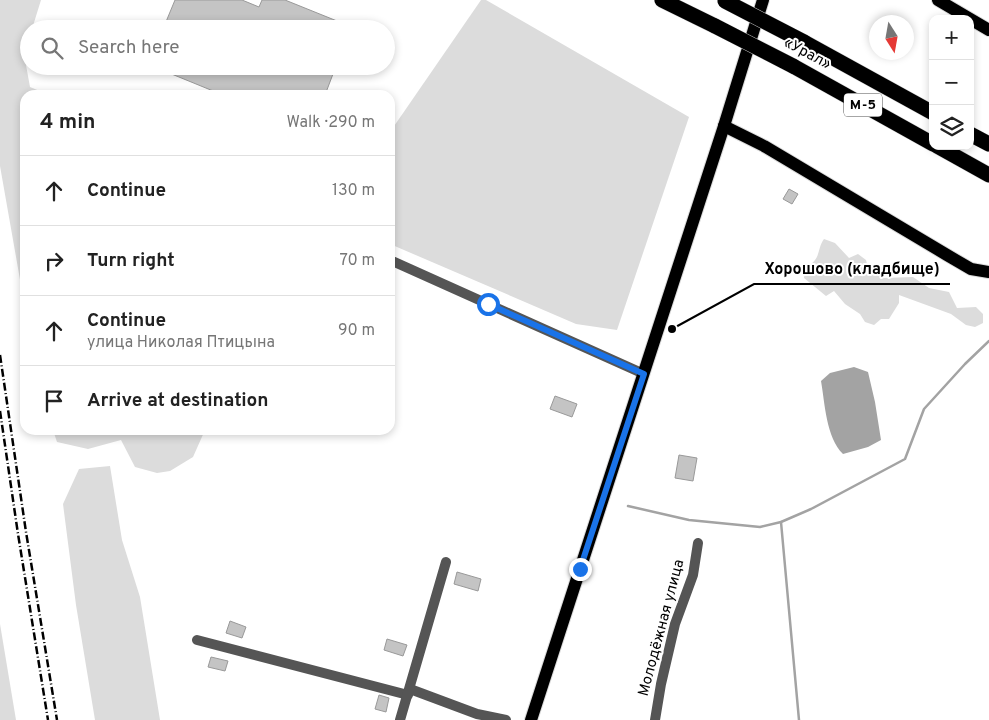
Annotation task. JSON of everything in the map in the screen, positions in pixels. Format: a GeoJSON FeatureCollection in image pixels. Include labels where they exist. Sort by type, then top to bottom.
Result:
{"type":"FeatureCollection","features":[{"type":"Feature","properties":{"kind":"highway","name":"«Урал»"},"geometry":{"type":"LineString","coordinates":[[662,0],[793,66],[929,142]]}},
{"type":"Feature","properties":{"kind":"highway","name":"«Урал»"},"geometry":{"type":"LineString","coordinates":[[724,0],[929,111]]}},
{"type":"Feature","properties":{"kind":"highway"},"geometry":{"type":"LineString","coordinates":[[974,136],[989,144]]}},
{"type":"Feature","properties":{"kind":"highway"},"geometry":{"type":"LineString","coordinates":[[944,150],[989,175]]}},
{"type":"Feature","properties":{"kind":"main road"},"geometry":{"type":"LineString","coordinates":[[531,720],[724,126],[763,0]]}},
{"type":"Feature","properties":{"kind":"main road"},"geometry":{"type":"LineString","coordinates":[[938,0],[989,30]]}},
{"type":"Feature","properties":{"kind":"main road"},"geometry":{"type":"LineString","coordinates":[[724,126],[764,146],[947,256],[971,269],[989,272]]}},
{"type":"Feature","properties":{"kind":"street"},"geometry":{"type":"LineString","coordinates":[[395,262],[644,374]]}},
{"type":"Feature","properties":{"kind":"street","name":"Молодёжная улица"},"geometry":{"type":"LineString","coordinates":[[654,720],[675,624],[693,575],[698,543]]}},
{"type":"Feature","properties":{"kind":"street"},"geometry":{"type":"LineString","coordinates":[[400,720],[446,562]]}},
{"type":"Feature","properties":{"kind":"street"},"geometry":{"type":"LineString","coordinates":[[197,640],[409,692],[477,714],[506,720]]}},
{"type":"Feature","properties":{"kind":"shaded area"},"geometry":{"type":"Polygon","coordinates":[[[0,0],[41,0],[35,20],[20,20],[20,75],[28,75],[30,87],[37,90],[20,90],[20,280],[0,166],[0,0]]]}},
{"type":"Feature","properties":{"kind":"shaded area"},"geometry":{"type":"Polygon","coordinates":[[[481,0],[486,0],[689,117],[617,330],[576,324],[395,246],[395,125],[481,0]]]}},
{"type":"Feature","properties":{"kind":"shaded area"},"geometry":{"type":"Polygon","coordinates":[[[824,239],[835,243],[849,258],[858,254],[866,260],[868,268],[884,278],[913,277],[929,288],[949,292],[957,308],[976,307],[983,314],[983,323],[975,327],[966,325],[951,314],[899,295],[899,303],[889,319],[881,319],[874,325],[865,322],[860,314],[845,304],[834,291],[826,296],[804,278],[807,269],[817,258],[824,239]]]}},
{"type":"Feature","properties":{"kind":"shaded area"},"geometry":{"type":"Polygon","coordinates":[[[854,367],[868,372],[881,440],[868,447],[843,454],[833,439],[825,410],[821,381],[830,373],[854,367]]]}},
{"type":"Feature","properties":{"kind":"shaded area"},"geometry":{"type":"Polygon","coordinates":[[[55,435],[203,435],[193,457],[170,471],[157,473],[135,467],[121,440],[88,449],[57,442],[55,435]]]}},
{"type":"Feature","properties":{"kind":"shaded area"},"geometry":{"type":"Polygon","coordinates":[[[110,466],[122,540],[140,597],[160,720],[95,720],[76,605],[63,504],[79,469],[110,466]]]}},
{"type":"Feature","properties":{"kind":"shaded area"},"geometry":{"type":"Polygon","coordinates":[[[0,624],[16,720],[0,720],[0,624]]]}},
{"type":"Feature","properties":{"kind":"building"},"geometry":{"type":"Polygon","coordinates":[[[175,0],[242,0],[259,7],[262,0],[285,0],[335,20],[167,20],[175,0]]]}},
{"type":"Feature","properties":{"kind":"building"},"geometry":{"type":"Polygon","coordinates":[[[174,75],[333,75],[327,90],[211,90],[174,75]]]}},
{"type":"Feature","properties":{"kind":"building"},"geometry":{"type":"Polygon","coordinates":[[[789,189],[798,194],[792,204],[783,199],[789,189]]]}},
{"type":"Feature","properties":{"kind":"building"},"geometry":{"type":"Polygon","coordinates":[[[555,396],[577,404],[572,417],[550,409],[555,396]]]}},
{"type":"Feature","properties":{"kind":"building"},"geometry":{"type":"Polygon","coordinates":[[[679,455],[697,458],[693,481],[675,478],[679,455]]]}},
{"type":"Feature","properties":{"kind":"building"},"geometry":{"type":"Polygon","coordinates":[[[457,572],[481,579],[478,591],[454,584],[457,572]]]}},
{"type":"Feature","properties":{"kind":"building"},"geometry":{"type":"Polygon","coordinates":[[[230,621],[246,627],[242,638],[226,633],[230,621]]]}},
{"type":"Feature","properties":{"kind":"building"},"geometry":{"type":"Polygon","coordinates":[[[387,639],[407,645],[403,656],[384,650],[387,639]]]}},
{"type":"Feature","properties":{"kind":"building"},"geometry":{"type":"Polygon","coordinates":[[[211,657],[228,661],[225,671],[208,667],[211,657]]]}},
{"type":"Feature","properties":{"kind":"building"},"geometry":{"type":"Polygon","coordinates":[[[379,695],[389,698],[386,712],[375,709],[379,695]]]}},
{"type":"Feature","properties":{"kind":"waterway"},"geometry":{"type":"LineString","coordinates":[[628,506],[689,520],[760,527],[781,522],[811,509],[905,459],[924,409],[989,341]]}},
{"type":"Feature","properties":{"kind":"waterway"},"geometry":{"type":"LineString","coordinates":[[781,522],[799,720]]}},
{"type":"Feature","properties":{"kind":"railway"},"geometry":{"type":"LineString","coordinates":[[0,355],[26,532],[57,720]]}},
{"type":"Feature","properties":{"kind":"railway"},"geometry":{"type":"LineString","coordinates":[[0,411],[48,720]]}},
{"type":"Feature","properties":{"kind":"place","name":"Хорошово (кладбище)"},"geometry":{"type":"Point","coordinates":[672,329]}},
{"type":"Feature","properties":{"kind":"route"},"geometry":{"type":"LineString","coordinates":[[488,304],[644,374],[580,569]]}}]}
